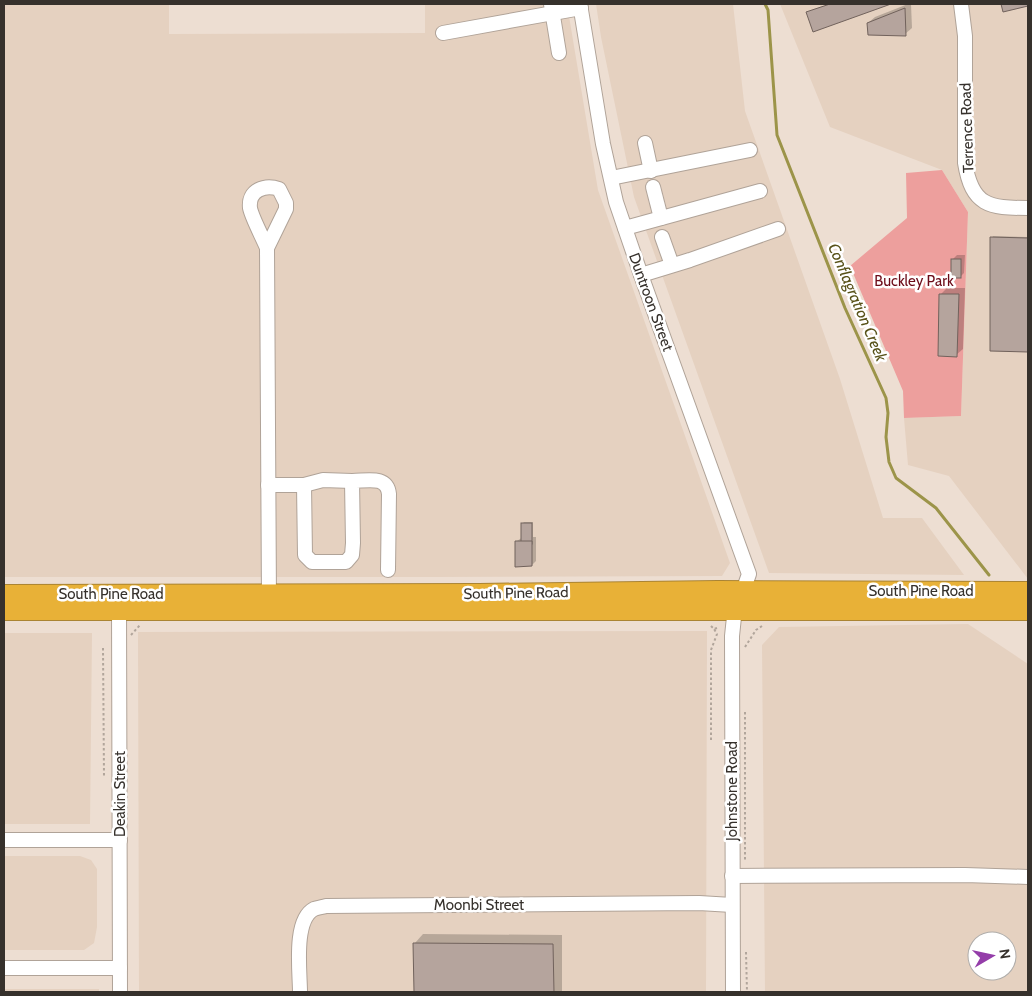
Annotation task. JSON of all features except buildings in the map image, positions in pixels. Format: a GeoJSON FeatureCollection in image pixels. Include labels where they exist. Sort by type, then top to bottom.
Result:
{"type":"FeatureCollection","features":[{"type":"Feature","properties":{"kind":"highway","name":"South Pine Road"},"geometry":{"type":"LineString","coordinates":[[269,602],[478,594],[744,591],[1028,592]]}},
{"type":"Feature","properties":{"kind":"highway","name":"South Pine Road"},"geometry":{"type":"LineString","coordinates":[[4,595],[119,602],[269,602],[736,610],[1028,610]]}},
{"type":"Feature","properties":{"kind":"highway","name":"South Pine Road"},"geometry":{"type":"LineString","coordinates":[[4,610],[119,602]]}},
{"type":"Feature","properties":{"kind":"street","name":"Terrence Road"},"geometry":{"type":"LineString","coordinates":[[960,4],[965,36],[965,163],[967,175],[977,196],[985,203],[1005,208],[1028,208]]}},
{"type":"Feature","properties":{"kind":"street"},"geometry":{"type":"LineString","coordinates":[[443,33],[552,9],[581,6]]}},
{"type":"Feature","properties":{"kind":"street","name":"Duntroon Street"},"geometry":{"type":"LineString","coordinates":[[581,6],[603,144],[624,228],[748,571],[744,591]]}},
{"type":"Feature","properties":{"kind":"street"},"geometry":{"type":"LineString","coordinates":[[552,9],[559,53]]}},
{"type":"Feature","properties":{"kind":"street"},"geometry":{"type":"LineString","coordinates":[[645,143],[651,171]]}},
{"type":"Feature","properties":{"kind":"street"},"geometry":{"type":"LineString","coordinates":[[611,178],[750,150]]}},
{"type":"Feature","properties":{"kind":"street"},"geometry":{"type":"LineString","coordinates":[[653,187],[661,218]]}},
{"type":"Feature","properties":{"kind":"street"},"geometry":{"type":"LineString","coordinates":[[624,228],[760,191]]}},
{"type":"Feature","properties":{"kind":"street"},"geometry":{"type":"LineString","coordinates":[[641,275],[778,230]]}},
{"type":"Feature","properties":{"kind":"street"},"geometry":{"type":"LineString","coordinates":[[662,237],[672,265]]}},
{"type":"Feature","properties":{"kind":"street"},"geometry":{"type":"LineString","coordinates":[[267,248],[269,602]]}},
{"type":"Feature","properties":{"kind":"street"},"geometry":{"type":"LineString","coordinates":[[268,485],[304,485],[322,480],[379,481],[385,483],[388,487],[388,570]]}},
{"type":"Feature","properties":{"kind":"street"},"geometry":{"type":"LineString","coordinates":[[304,485],[305,555],[312,562],[340,563],[346,562],[352,555],[354,543],[352,482]]}},
{"type":"Feature","properties":{"kind":"street","name":"Johnstone Road"},"geometry":{"type":"LineString","coordinates":[[733,992],[732,905],[739,876],[732,636],[736,610],[744,591]]}},
{"type":"Feature","properties":{"kind":"street","name":"Deakin Street"},"geometry":{"type":"LineString","coordinates":[[119,602],[120,992]]}},
{"type":"Feature","properties":{"kind":"street"},"geometry":{"type":"LineString","coordinates":[[4,840],[120,840]]}},
{"type":"Feature","properties":{"kind":"street"},"geometry":{"type":"LineString","coordinates":[[739,876],[965,875],[1028,877]]}},
{"type":"Feature","properties":{"kind":"street","name":"Moonbi Street"},"geometry":{"type":"LineString","coordinates":[[300,992],[300,932],[307,916],[314,909],[326,906],[689,903],[732,905]]}},
{"type":"Feature","properties":{"kind":"street"},"geometry":{"type":"LineString","coordinates":[[4,968],[120,968]]}},
{"type":"Feature","properties":{"kind":"path"},"geometry":{"type":"LineString","coordinates":[[711,740],[710,650],[716,634],[714,629]]}},
{"type":"Feature","properties":{"kind":"path"},"geometry":{"type":"LineString","coordinates":[[744,650],[756,630]]}},
{"type":"Feature","properties":{"kind":"path"},"geometry":{"type":"LineString","coordinates":[[103,648],[104,777]]}},
{"type":"Feature","properties":{"kind":"path"},"geometry":{"type":"LineString","coordinates":[[739,876],[745,711]]}},
{"type":"Feature","properties":{"kind":"path"},"geometry":{"type":"LineString","coordinates":[[746,951],[748,992]]}},
{"type":"Feature","properties":{"kind":"shaded area"},"geometry":{"type":"Polygon","coordinates":[[[4,4],[169,4],[169,34],[425,33],[425,4],[567,4],[598,190],[730,563],[722,576],[4,577],[4,4]]]}},
{"type":"Feature","properties":{"kind":"shaded area"},"geometry":{"type":"Polygon","coordinates":[[[596,4],[733,4],[745,111],[840,379],[883,518],[922,518],[964,575],[769,573],[634,197],[596,4]]]}},
{"type":"Feature","properties":{"kind":"shaded area"},"geometry":{"type":"Polygon","coordinates":[[[780,4],[1028,4],[1028,579],[949,476],[908,465],[904,418],[961,416],[968,212],[942,170],[830,127],[780,4]]]}},
{"type":"Feature","properties":{"kind":"shaded area"},"geometry":{"type":"Polygon","coordinates":[[[968,624],[1028,664],[1028,992],[765,992],[762,645],[779,627],[968,624]]]}},
{"type":"Feature","properties":{"kind":"shaded area"},"geometry":{"type":"Polygon","coordinates":[[[707,631],[706,992],[139,992],[138,632],[707,631]]]}},
{"type":"Feature","properties":{"kind":"shaded area"},"geometry":{"type":"Polygon","coordinates":[[[4,633],[92,633],[90,824],[4,824],[4,633]]]}},
{"type":"Feature","properties":{"kind":"shaded area"},"geometry":{"type":"Polygon","coordinates":[[[4,856],[80,856],[91,860],[97,869],[97,927],[94,943],[84,950],[4,950],[4,856]]]}},
{"type":"Feature","properties":{"kind":"shaded area"},"geometry":{"type":"Polygon","coordinates":[[[4,989],[99,989],[99,992],[4,992],[4,989]]]}},
{"type":"Feature","properties":{"kind":"green space","name":"Buckley Park"},"geometry":{"type":"Polygon","coordinates":[[[942,170],[968,212],[961,416],[904,418],[903,391],[850,266],[907,218],[906,173],[942,170]]]}},
{"type":"Feature","properties":{"kind":"waterway","name":"Conflagration Creek"},"geometry":{"type":"LineString","coordinates":[[765,4],[768,10],[777,135],[845,308],[886,398],[888,413],[886,437],[889,462],[896,478],[936,508],[989,575]]}}]}
